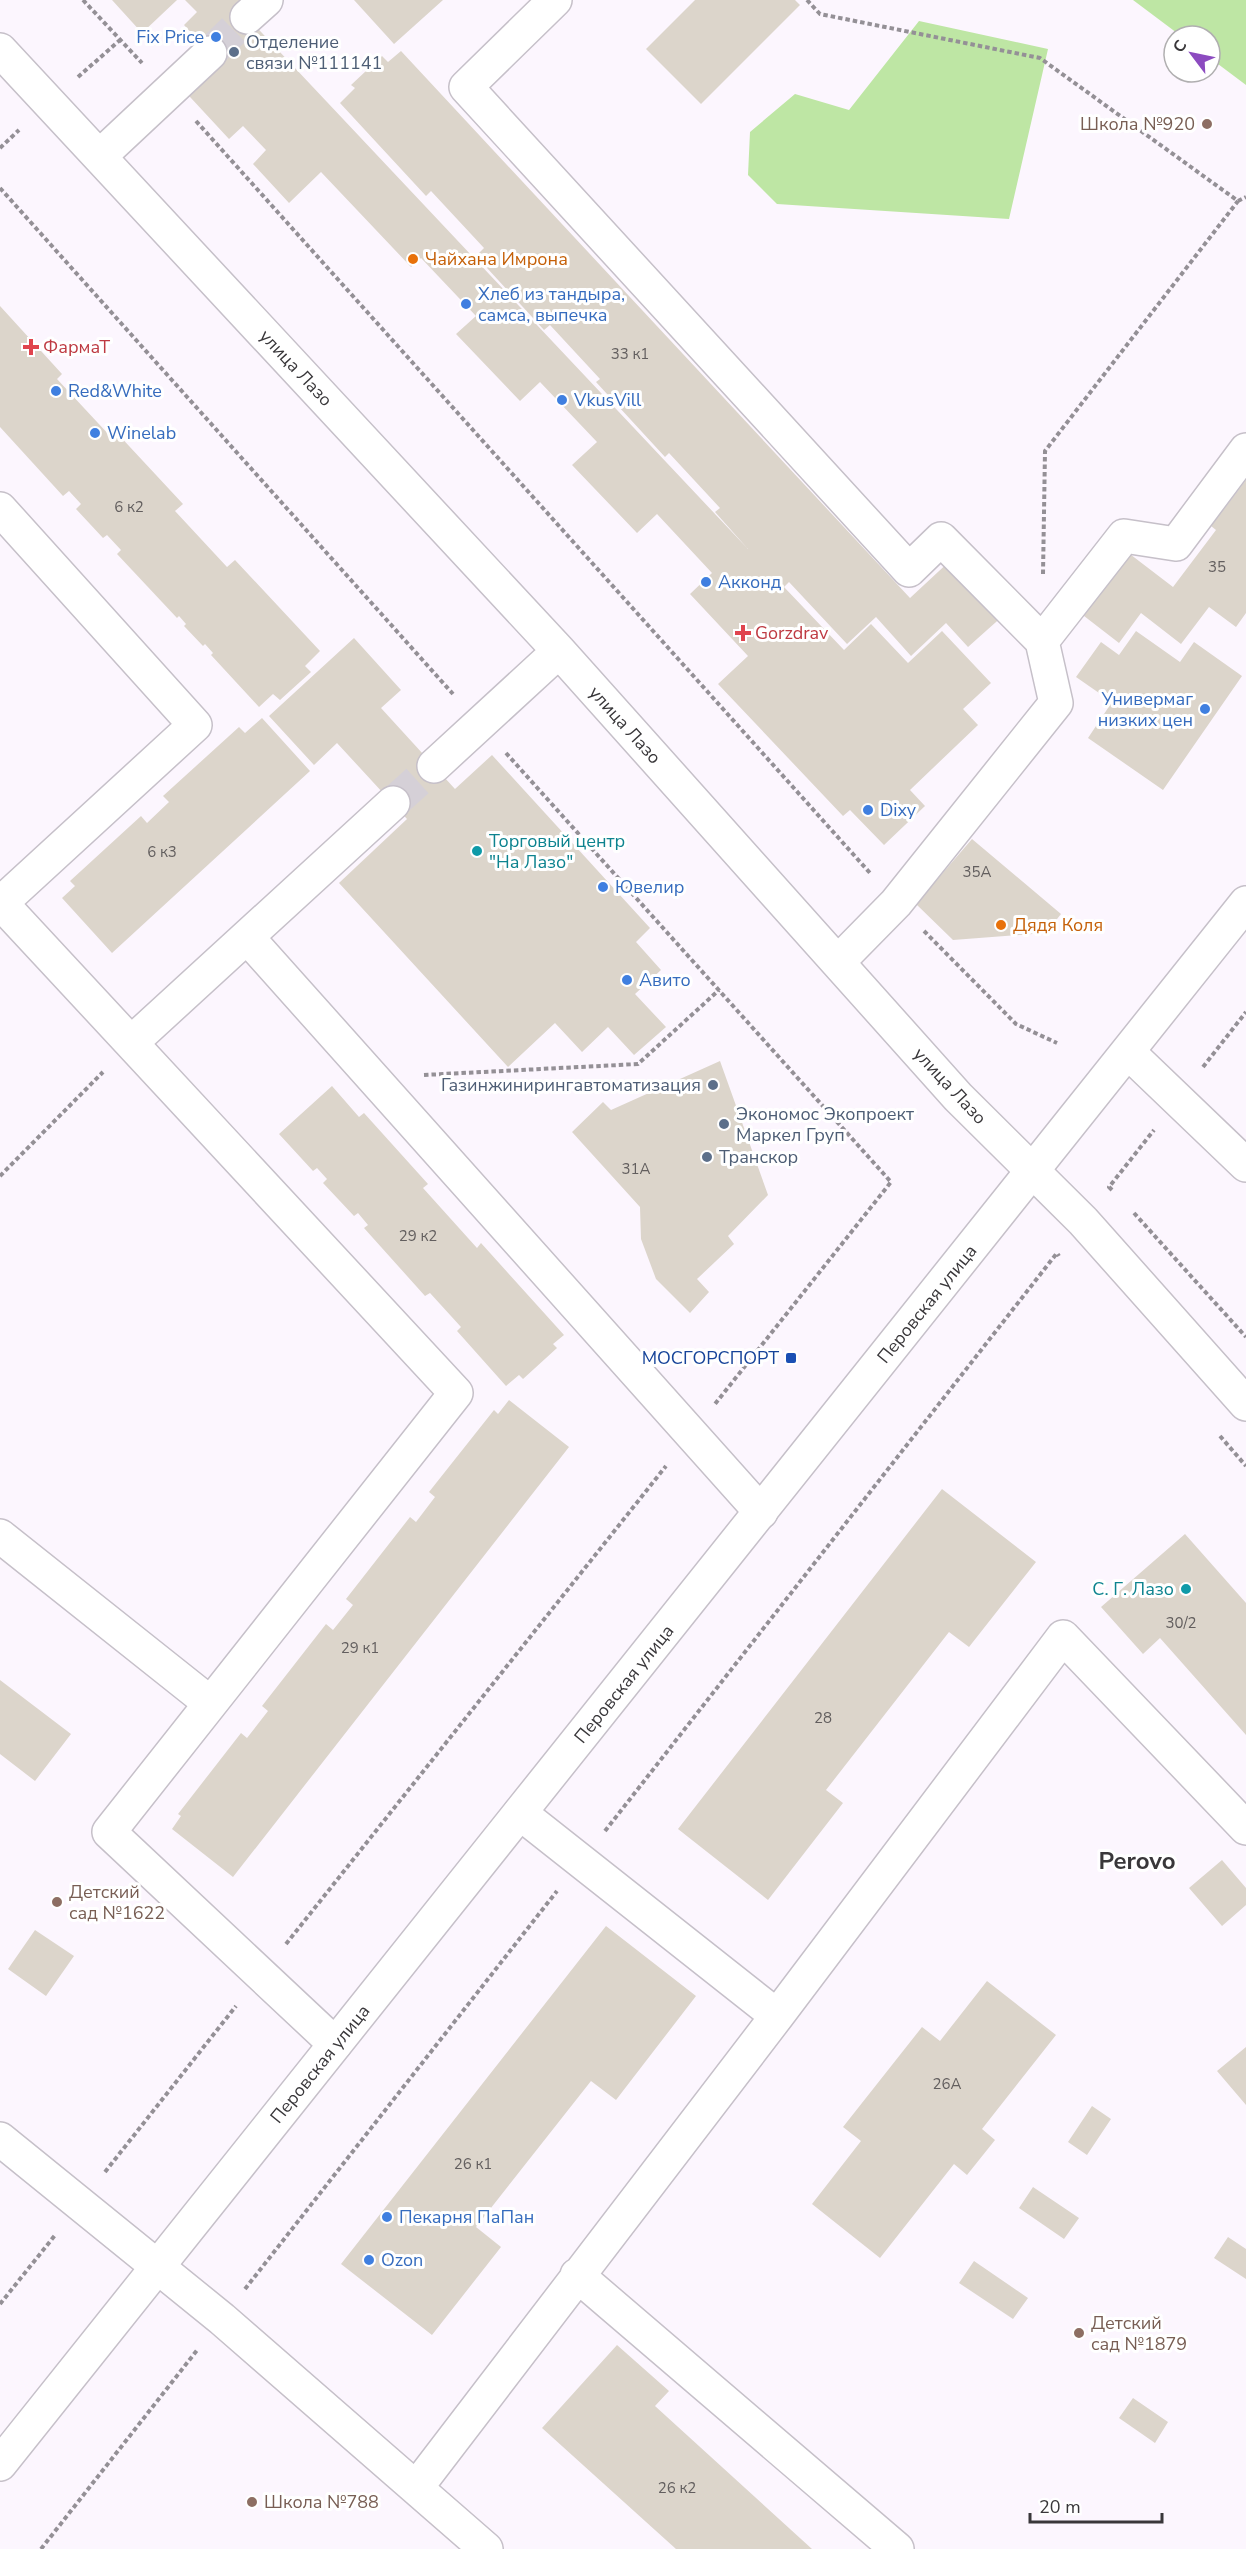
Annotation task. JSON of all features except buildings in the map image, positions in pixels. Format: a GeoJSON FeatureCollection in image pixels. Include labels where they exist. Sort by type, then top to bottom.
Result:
{"type":"FeatureCollection","features":[{"type":"Feature","properties":{"kind":"main road"},"geometry":{"type":"LineString","coordinates":[[555,0],[466,87],[909,570],[941,539],[1042,640],[1056,704],[896,903],[837,962]]}},
{"type":"Feature","properties":{"kind":"main road","name":"улица Лазо"},"geometry":{"type":"LineString","coordinates":[[0,50],[559,651],[958,1097],[1083,1221],[1246,1404]]}},
{"type":"Feature","properties":{"kind":"main road"},"geometry":{"type":"LineString","coordinates":[[100,156],[210,53]]}},
{"type":"Feature","properties":{"kind":"main road"},"geometry":{"type":"LineString","coordinates":[[1042,640],[1124,536],[1176,544],[1246,450]]}},
{"type":"Feature","properties":{"kind":"main road"},"geometry":{"type":"LineString","coordinates":[[0,509],[195,725],[1,903],[456,1393],[109,1832],[336,2044]]}},
{"type":"Feature","properties":{"kind":"main road"},"geometry":{"type":"LineString","coordinates":[[434,766],[559,651]]}},
{"type":"Feature","properties":{"kind":"main road"},"geometry":{"type":"LineString","coordinates":[[132,1042],[393,803]]}},
{"type":"Feature","properties":{"kind":"main road","name":"Перовская улица"},"geometry":{"type":"LineString","coordinates":[[0,2464],[1246,903]]}},
{"type":"Feature","properties":{"kind":"main road"},"geometry":{"type":"LineString","coordinates":[[247,937],[761,1512]]}},
{"type":"Feature","properties":{"kind":"main road"},"geometry":{"type":"LineString","coordinates":[[1128,1052],[1246,1165]]}},
{"type":"Feature","properties":{"kind":"main road"},"geometry":{"type":"LineString","coordinates":[[0,1536],[210,1703]]}},
{"type":"Feature","properties":{"kind":"main road"},"geometry":{"type":"LineString","coordinates":[[416,2488],[777,2016],[1063,1636],[1246,1828]]}},
{"type":"Feature","properties":{"kind":"main road"},"geometry":{"type":"LineString","coordinates":[[520,1813],[777,2016]]}},
{"type":"Feature","properties":{"kind":"main road"},"geometry":{"type":"LineString","coordinates":[[0,2139],[222,2319],[486,2549]]}},
{"type":"Feature","properties":{"kind":"main road"},"geometry":{"type":"LineString","coordinates":[[577,2275],[897,2549]]}},
{"type":"Feature","properties":{"kind":"path"},"geometry":{"type":"LineString","coordinates":[[83,0],[169,91],[896,903],[1017,1024],[1057,1043]]}},
{"type":"Feature","properties":{"kind":"path"},"geometry":{"type":"LineString","coordinates":[[807,0],[820,14],[1040,57],[1238,201]]}},
{"type":"Feature","properties":{"kind":"path"},"geometry":{"type":"LineString","coordinates":[[0,188],[891,1182],[0,2304]]}},
{"type":"Feature","properties":{"kind":"path"},"geometry":{"type":"LineString","coordinates":[[1043,581],[1045,451],[1238,201],[1246,197]]}},
{"type":"Feature","properties":{"kind":"path"},"geometry":{"type":"LineString","coordinates":[[373,1078],[638,1064],[718,990]]}},
{"type":"Feature","properties":{"kind":"path"},"geometry":{"type":"LineString","coordinates":[[0,1176],[132,1042]]}},
{"type":"Feature","properties":{"kind":"path"},"geometry":{"type":"LineString","coordinates":[[1109,1187],[1117,1195]]}},
{"type":"Feature","properties":{"kind":"path"},"geometry":{"type":"LineString","coordinates":[[1125,1204],[1246,1337]]}},
{"type":"Feature","properties":{"kind":"path"},"geometry":{"type":"LineString","coordinates":[[41,2549],[1057,1253]]}},
{"type":"Feature","properties":{"kind":"green space"},"geometry":{"type":"Polygon","coordinates":[[[1133,0],[1246,0],[1246,85],[1222,67],[1222,24],[1165,24],[1133,0]]]}},
{"type":"Feature","properties":{"kind":"green space"},"geometry":{"type":"Polygon","coordinates":[[[919,21],[1048,49],[1009,219],[777,204],[748,175],[750,132],[795,94],[849,110],[919,21]]]}},
{"type":"Feature","properties":{"kind":"tunnel"},"geometry":{"type":"LineString","coordinates":[[210,53],[247,17]]}},
{"type":"Feature","properties":{"kind":"tunnel"},"geometry":{"type":"LineString","coordinates":[[393,803],[434,766]]}},
{"type":"Feature","properties":{"kind":"place","name":"Fix Price"},"geometry":{"type":"Point","coordinates":[216,37]}},
{"type":"Feature","properties":{"kind":"place","name":"Отделение связи №111141"},"geometry":{"type":"Point","coordinates":[234,52]}},
{"type":"Feature","properties":{"kind":"place","name":"Школа №920"},"geometry":{"type":"Point","coordinates":[1207,124]}},
{"type":"Feature","properties":{"kind":"place","name":"Чайхана Имрона"},"geometry":{"type":"Point","coordinates":[413,259]}},
{"type":"Feature","properties":{"kind":"place","name":"Хлеб из тандыра, самса, выпечка"},"geometry":{"type":"Point","coordinates":[466,304]}},
{"type":"Feature","properties":{"kind":"place","name":"ФармаТ"},"geometry":{"type":"Point","coordinates":[31,347]}},
{"type":"Feature","properties":{"kind":"place","name":"Red&White"},"geometry":{"type":"Point","coordinates":[56,391]}},
{"type":"Feature","properties":{"kind":"place","name":"VkusVill"},"geometry":{"type":"Point","coordinates":[562,400]}},
{"type":"Feature","properties":{"kind":"place","name":"Winelab"},"geometry":{"type":"Point","coordinates":[95,433]}},
{"type":"Feature","properties":{"kind":"place","name":"Акконд"},"geometry":{"type":"Point","coordinates":[706,582]}},
{"type":"Feature","properties":{"kind":"place","name":"Gorzdrav"},"geometry":{"type":"Point","coordinates":[743,633]}},
{"type":"Feature","properties":{"kind":"place","name":"Универмаг низких цен"},"geometry":{"type":"Point","coordinates":[1205,709]}},
{"type":"Feature","properties":{"kind":"place","name":"Dixy"},"geometry":{"type":"Point","coordinates":[868,810]}},
{"type":"Feature","properties":{"kind":"place","name":"Торговый центр \"На Лазо\""},"geometry":{"type":"Point","coordinates":[477,851]}},
{"type":"Feature","properties":{"kind":"place","name":"Ювелир"},"geometry":{"type":"Point","coordinates":[603,887]}},
{"type":"Feature","properties":{"kind":"place","name":"Дядя Коля"},"geometry":{"type":"Point","coordinates":[1001,925]}},
{"type":"Feature","properties":{"kind":"place","name":"Авито"},"geometry":{"type":"Point","coordinates":[627,980]}},
{"type":"Feature","properties":{"kind":"place","name":"Газинжинирингавтоматизация"},"geometry":{"type":"Point","coordinates":[713,1085]}},
{"type":"Feature","properties":{"kind":"place","name":"Экономос Экопроект Маркел Груп"},"geometry":{"type":"Point","coordinates":[724,1124]}},
{"type":"Feature","properties":{"kind":"place","name":"Транскор"},"geometry":{"type":"Point","coordinates":[707,1157]}},
{"type":"Feature","properties":{"kind":"place","name":"МОСГОРСПОРТ"},"geometry":{"type":"Point","coordinates":[791,1358]}},
{"type":"Feature","properties":{"kind":"place","name":"С. Г. Лазо"},"geometry":{"type":"Point","coordinates":[1186,1589]}},
{"type":"Feature","properties":{"kind":"place","name":"Детский сад №1622"},"geometry":{"type":"Point","coordinates":[57,1902]}},
{"type":"Feature","properties":{"kind":"place","name":"Пекарня ПаПан"},"geometry":{"type":"Point","coordinates":[387,2217]}},
{"type":"Feature","properties":{"kind":"place","name":"Ozon"},"geometry":{"type":"Point","coordinates":[369,2260]}},
{"type":"Feature","properties":{"kind":"place","name":"Детский сад №1879"},"geometry":{"type":"Point","coordinates":[1079,2333]}},
{"type":"Feature","properties":{"kind":"place","name":"Школа №788"},"geometry":{"type":"Point","coordinates":[252,2502]}},
{"type":"Feature","properties":{"kind":"district","name":"Perovo"},"geometry":{"type":"Point","coordinates":[1137,1861]}}]}
